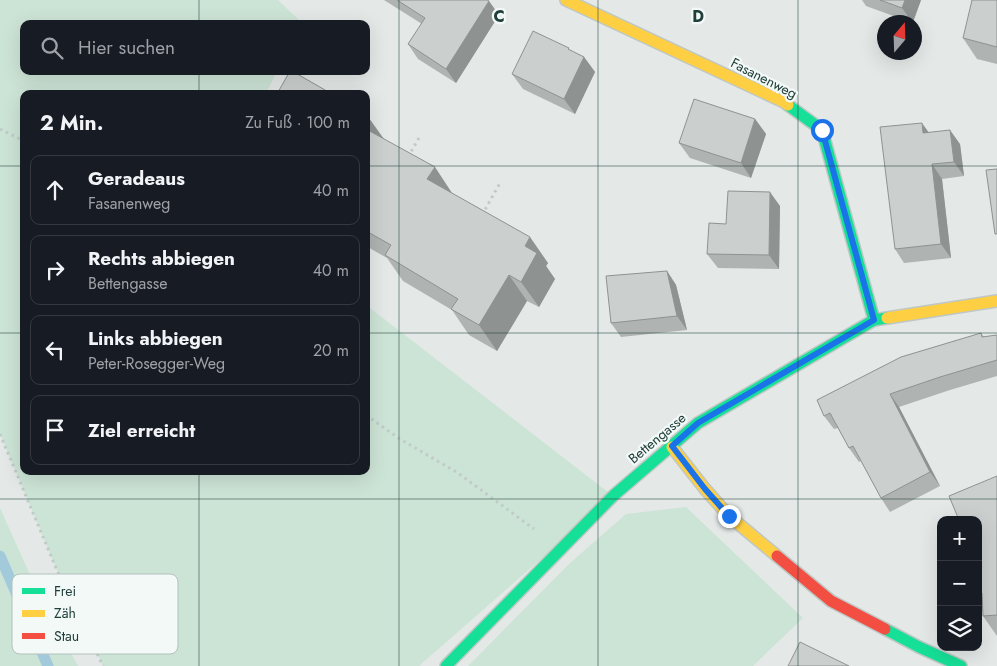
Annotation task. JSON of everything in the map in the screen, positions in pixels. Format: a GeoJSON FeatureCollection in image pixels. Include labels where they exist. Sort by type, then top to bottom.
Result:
{"type":"FeatureCollection","features":[{"type":"Feature","properties":{"kind":"street","name":"Fasanenweg"},"geometry":{"type":"LineString","coordinates":[[566,0],[784,102],[822,130],[874,320]]}},
{"type":"Feature","properties":{"kind":"street","name":"Bettengasse"},"geometry":{"type":"LineString","coordinates":[[446,666],[613,496],[698,423],[874,320],[997,301]]}},
{"type":"Feature","properties":{"kind":"street"},"geometry":{"type":"LineString","coordinates":[[672,446],[705,489],[729,516],[831,601],[919,647],[961,666]]}},
{"type":"Feature","properties":{"kind":"path"},"geometry":{"type":"LineString","coordinates":[[0,129],[20,139]]}},
{"type":"Feature","properties":{"kind":"path"},"geometry":{"type":"LineString","coordinates":[[408,158],[420,136]]}},
{"type":"Feature","properties":{"kind":"path"},"geometry":{"type":"LineString","coordinates":[[482,215],[500,183]]}},
{"type":"Feature","properties":{"kind":"path"},"geometry":{"type":"LineString","coordinates":[[370,418],[400,439],[458,473],[561,549]]}},
{"type":"Feature","properties":{"kind":"path"},"geometry":{"type":"LineString","coordinates":[[0,434],[59,574]]}},
{"type":"Feature","properties":{"kind":"path"},"geometry":{"type":"LineString","coordinates":[[97,654],[103,666]]}},
{"type":"Feature","properties":{"kind":"green space"},"geometry":{"type":"Polygon","coordinates":[[[0,0],[278,0],[299,20],[20,20],[20,75],[275,75],[268,90],[20,90],[20,475],[370,475],[370,308],[613,496],[419,666],[103,666],[97,654],[178,654],[178,574],[59,574],[0,434],[0,0]]]}},
{"type":"Feature","properties":{"kind":"green space"},"geometry":{"type":"Polygon","coordinates":[[[686,507],[803,618],[753,666],[468,666],[570,563],[626,514],[686,507]]]}},
{"type":"Feature","properties":{"kind":"green space"},"geometry":{"type":"Polygon","coordinates":[[[0,508],[30,574],[12,574],[12,654],[72,654],[78,666],[0,666],[0,508]]]}},
{"type":"Feature","properties":{"kind":"building"},"geometry":{"type":"Polygon","coordinates":[[[397,0],[489,1],[446,69],[408,44],[425,18],[397,0]]]}},
{"type":"Feature","properties":{"kind":"building"},"geometry":{"type":"Polygon","coordinates":[[[880,0],[905,0],[902,8],[880,0]]]}},
{"type":"Feature","properties":{"kind":"building"},"geometry":{"type":"Polygon","coordinates":[[[972,0],[997,0],[997,47],[963,38],[972,0]]]}},
{"type":"Feature","properties":{"kind":"building"},"geometry":{"type":"Polygon","coordinates":[[[533,31],[584,57],[564,99],[512,74],[533,31]]]}},
{"type":"Feature","properties":{"kind":"building"},"geometry":{"type":"Polygon","coordinates":[[[288,75],[299,75],[325,90],[279,90],[288,75]]]}},
{"type":"Feature","properties":{"kind":"building"},"geometry":{"type":"Polygon","coordinates":[[[694,99],[755,119],[741,163],[679,143],[694,99]]]}},
{"type":"Feature","properties":{"kind":"building"},"geometry":{"type":"Polygon","coordinates":[[[922,123],[923,133],[950,130],[954,162],[932,164],[941,244],[895,249],[880,127],[922,123]]]}},
{"type":"Feature","properties":{"kind":"building"},"geometry":{"type":"Polygon","coordinates":[[[370,131],[435,167],[427,179],[530,237],[525,246],[537,253],[521,282],[509,275],[479,325],[451,309],[458,299],[385,255],[391,245],[370,233],[370,131]]]}},
{"type":"Feature","properties":{"kind":"building"},"geometry":{"type":"Polygon","coordinates":[[[997,169],[997,234],[995,234],[986,170],[997,169]]]}},
{"type":"Feature","properties":{"kind":"building"},"geometry":{"type":"Polygon","coordinates":[[[728,191],[770,192],[769,255],[707,254],[709,223],[726,224],[728,191]]]}},
{"type":"Feature","properties":{"kind":"building"},"geometry":{"type":"Polygon","coordinates":[[[667,271],[677,316],[611,323],[606,276],[667,271]]]}},
{"type":"Feature","properties":{"kind":"building"},"geometry":{"type":"Polygon","coordinates":[[[981,333],[982,337],[997,335],[997,360],[890,394],[930,472],[881,498],[853,446],[849,448],[830,413],[824,416],[817,400],[901,357],[981,333]]]}},
{"type":"Feature","properties":{"kind":"building"},"geometry":{"type":"Polygon","coordinates":[[[997,476],[997,615],[983,616],[982,516],[957,516],[949,496],[997,476]]]}},
{"type":"Feature","properties":{"kind":"building"},"geometry":{"type":"Polygon","coordinates":[[[800,642],[849,666],[788,666],[800,642]]]}},
{"type":"Feature","properties":{"kind":"waterway"},"geometry":{"type":"LineString","coordinates":[[0,556],[12,584]]}},
{"type":"Feature","properties":{"kind":"waterway"},"geometry":{"type":"LineString","coordinates":[[43,654],[48,666]]}},
{"type":"Feature","properties":{"kind":"traffic: fast"},"geometry":{"type":"LineString","coordinates":[[788,105],[822,130],[874,320]]}},
{"type":"Feature","properties":{"kind":"traffic: fast"},"geometry":{"type":"LineString","coordinates":[[446,666],[613,496],[698,423],[874,320],[887,318]]}},
{"type":"Feature","properties":{"kind":"traffic: fast"},"geometry":{"type":"LineString","coordinates":[[885,629],[961,666]]}},
{"type":"Feature","properties":{"kind":"traffic: slow"},"geometry":{"type":"LineString","coordinates":[[566,0],[788,105]]}},
{"type":"Feature","properties":{"kind":"traffic: slow"},"geometry":{"type":"LineString","coordinates":[[887,318],[997,301]]}},
{"type":"Feature","properties":{"kind":"traffic: slow"},"geometry":{"type":"LineString","coordinates":[[672,447],[729,516],[777,556]]}},
{"type":"Feature","properties":{"kind":"traffic: jam"},"geometry":{"type":"LineString","coordinates":[[777,556],[831,601],[885,629]]}},
{"type":"Feature","properties":{"kind":"route"},"geometry":{"type":"LineString","coordinates":[[729,516],[705,489],[672,446],[698,423],[874,320],[822,130]]}}]}
